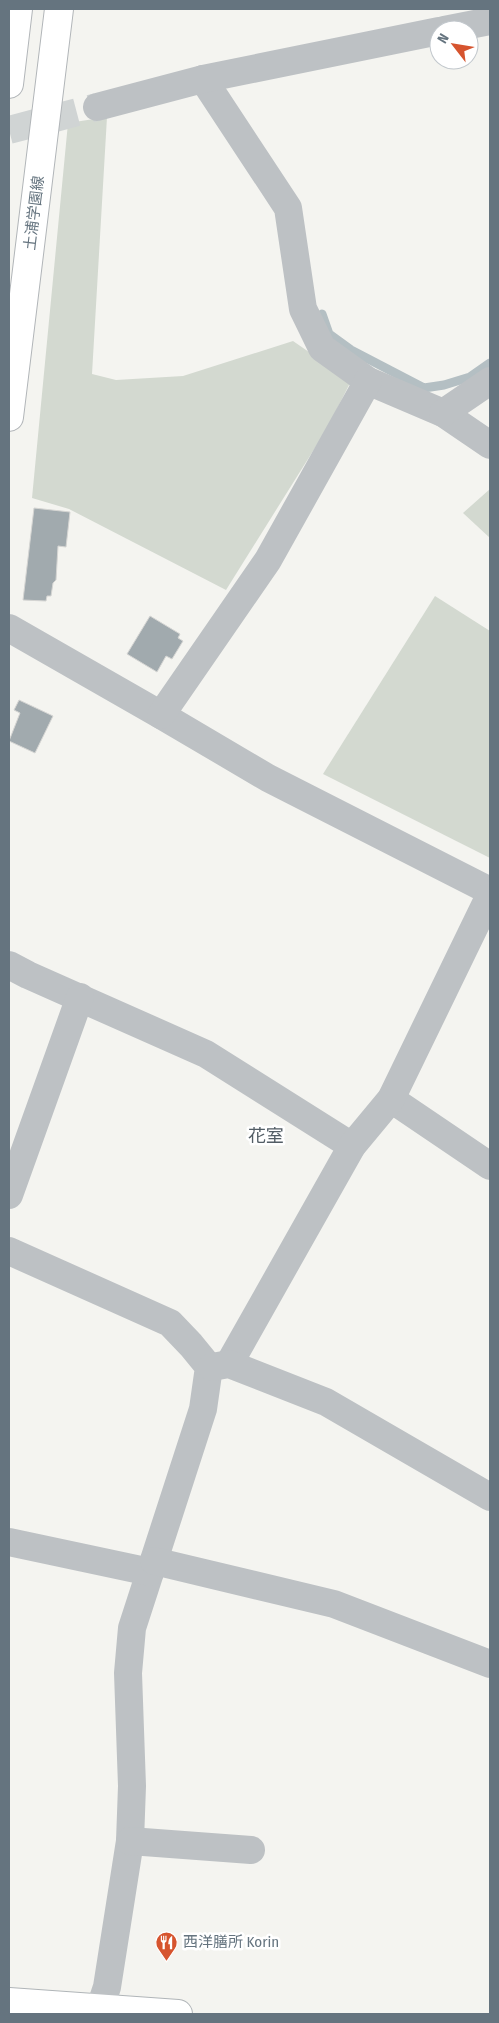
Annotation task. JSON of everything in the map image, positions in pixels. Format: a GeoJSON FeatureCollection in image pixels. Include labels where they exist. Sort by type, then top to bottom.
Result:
{"type":"FeatureCollection","features":[{"type":"Feature","properties":{"kind":"main road"},"geometry":{"type":"LineString","coordinates":[[9,84],[18,9]]}},
{"type":"Feature","properties":{"kind":"main road","name":"土浦学園線"},"geometry":{"type":"LineString","coordinates":[[9,417],[59,9]]}},
{"type":"Feature","properties":{"kind":"main road"},"geometry":{"type":"LineString","coordinates":[[9,2002],[99,2011],[178,2014]]}},
{"type":"Feature","properties":{"kind":"street"},"geometry":{"type":"LineString","coordinates":[[97,107],[203,79],[429,33]]}},
{"type":"Feature","properties":{"kind":"street"},"geometry":{"type":"LineString","coordinates":[[203,79],[288,208],[303,309],[322,348],[368,381],[443,413],[490,445]]}},
{"type":"Feature","properties":{"kind":"street"},"geometry":{"type":"LineString","coordinates":[[161,714],[268,560],[368,381]]}},
{"type":"Feature","properties":{"kind":"street"},"geometry":{"type":"LineString","coordinates":[[443,413],[490,381]]}},
{"type":"Feature","properties":{"kind":"street"},"geometry":{"type":"LineString","coordinates":[[9,628],[161,714],[268,778],[490,891]]}},
{"type":"Feature","properties":{"kind":"street"},"geometry":{"type":"LineString","coordinates":[[99,2011],[108,1987],[130,1841],[132,1786],[128,1673],[132,1628],[203,1409],[219,1366],[352,1146],[390,1099],[490,895]]}},
{"type":"Feature","properties":{"kind":"street"},"geometry":{"type":"LineString","coordinates":[[9,965],[206,1054],[352,1146]]}},
{"type":"Feature","properties":{"kind":"street"},"geometry":{"type":"LineString","coordinates":[[9,1195],[80,997]]}},
{"type":"Feature","properties":{"kind":"street"},"geometry":{"type":"LineString","coordinates":[[390,1099],[490,1166]]}},
{"type":"Feature","properties":{"kind":"street"},"geometry":{"type":"LineString","coordinates":[[9,1252],[170,1323],[191,1345],[219,1366],[326,1402],[490,1497]]}},
{"type":"Feature","properties":{"kind":"street"},"geometry":{"type":"LineString","coordinates":[[9,1542],[152,1566],[334,1604],[490,1664]]}},
{"type":"Feature","properties":{"kind":"street"},"geometry":{"type":"LineString","coordinates":[[130,1841],[251,1850]]}},
{"type":"Feature","properties":{"kind":"shaded area"},"geometry":{"type":"Polygon","coordinates":[[[107,117],[92,374],[116,380],[183,376],[293,341],[351,381],[328,427],[226,590],[69,509],[32,498],[68,123],[107,117]]]}},
{"type":"Feature","properties":{"kind":"shaded area"},"geometry":{"type":"Polygon","coordinates":[[[490,489],[490,538],[463,513],[490,489]]]}},
{"type":"Feature","properties":{"kind":"shaded area"},"geometry":{"type":"Polygon","coordinates":[[[435,596],[490,631],[490,858],[323,774],[435,596]]]}},
{"type":"Feature","properties":{"kind":"building"},"geometry":{"type":"Polygon","coordinates":[[[34,508],[70,512],[66,547],[58,546],[56,580],[53,583],[51,596],[47,596],[46,601],[23,600],[34,508]]]}},
{"type":"Feature","properties":{"kind":"building"},"geometry":{"type":"Polygon","coordinates":[[[150,616],[180,634],[178,638],[183,641],[172,659],[166,656],[157,672],[127,654],[150,616]]]}},
{"type":"Feature","properties":{"kind":"building"},"geometry":{"type":"Polygon","coordinates":[[[19,700],[53,716],[35,753],[9,741],[20,713],[14,710],[19,700]]]}},
{"type":"Feature","properties":{"kind":"waterway"},"geometry":{"type":"LineString","coordinates":[[322,314],[329,334],[351,350],[424,388],[444,385],[470,377],[490,363]]}},
{"type":"Feature","properties":{"kind":"tunnel"},"geometry":{"type":"LineString","coordinates":[[9,130],[97,107]]}},
{"type":"Feature","properties":{"kind":"place","name":"西洋膳所 Korin"},"geometry":{"type":"Point","coordinates":[167,1961]}},
{"type":"Feature","properties":{"kind":"district","name":"花室"},"geometry":{"type":"Point","coordinates":[266,1136]}}]}
